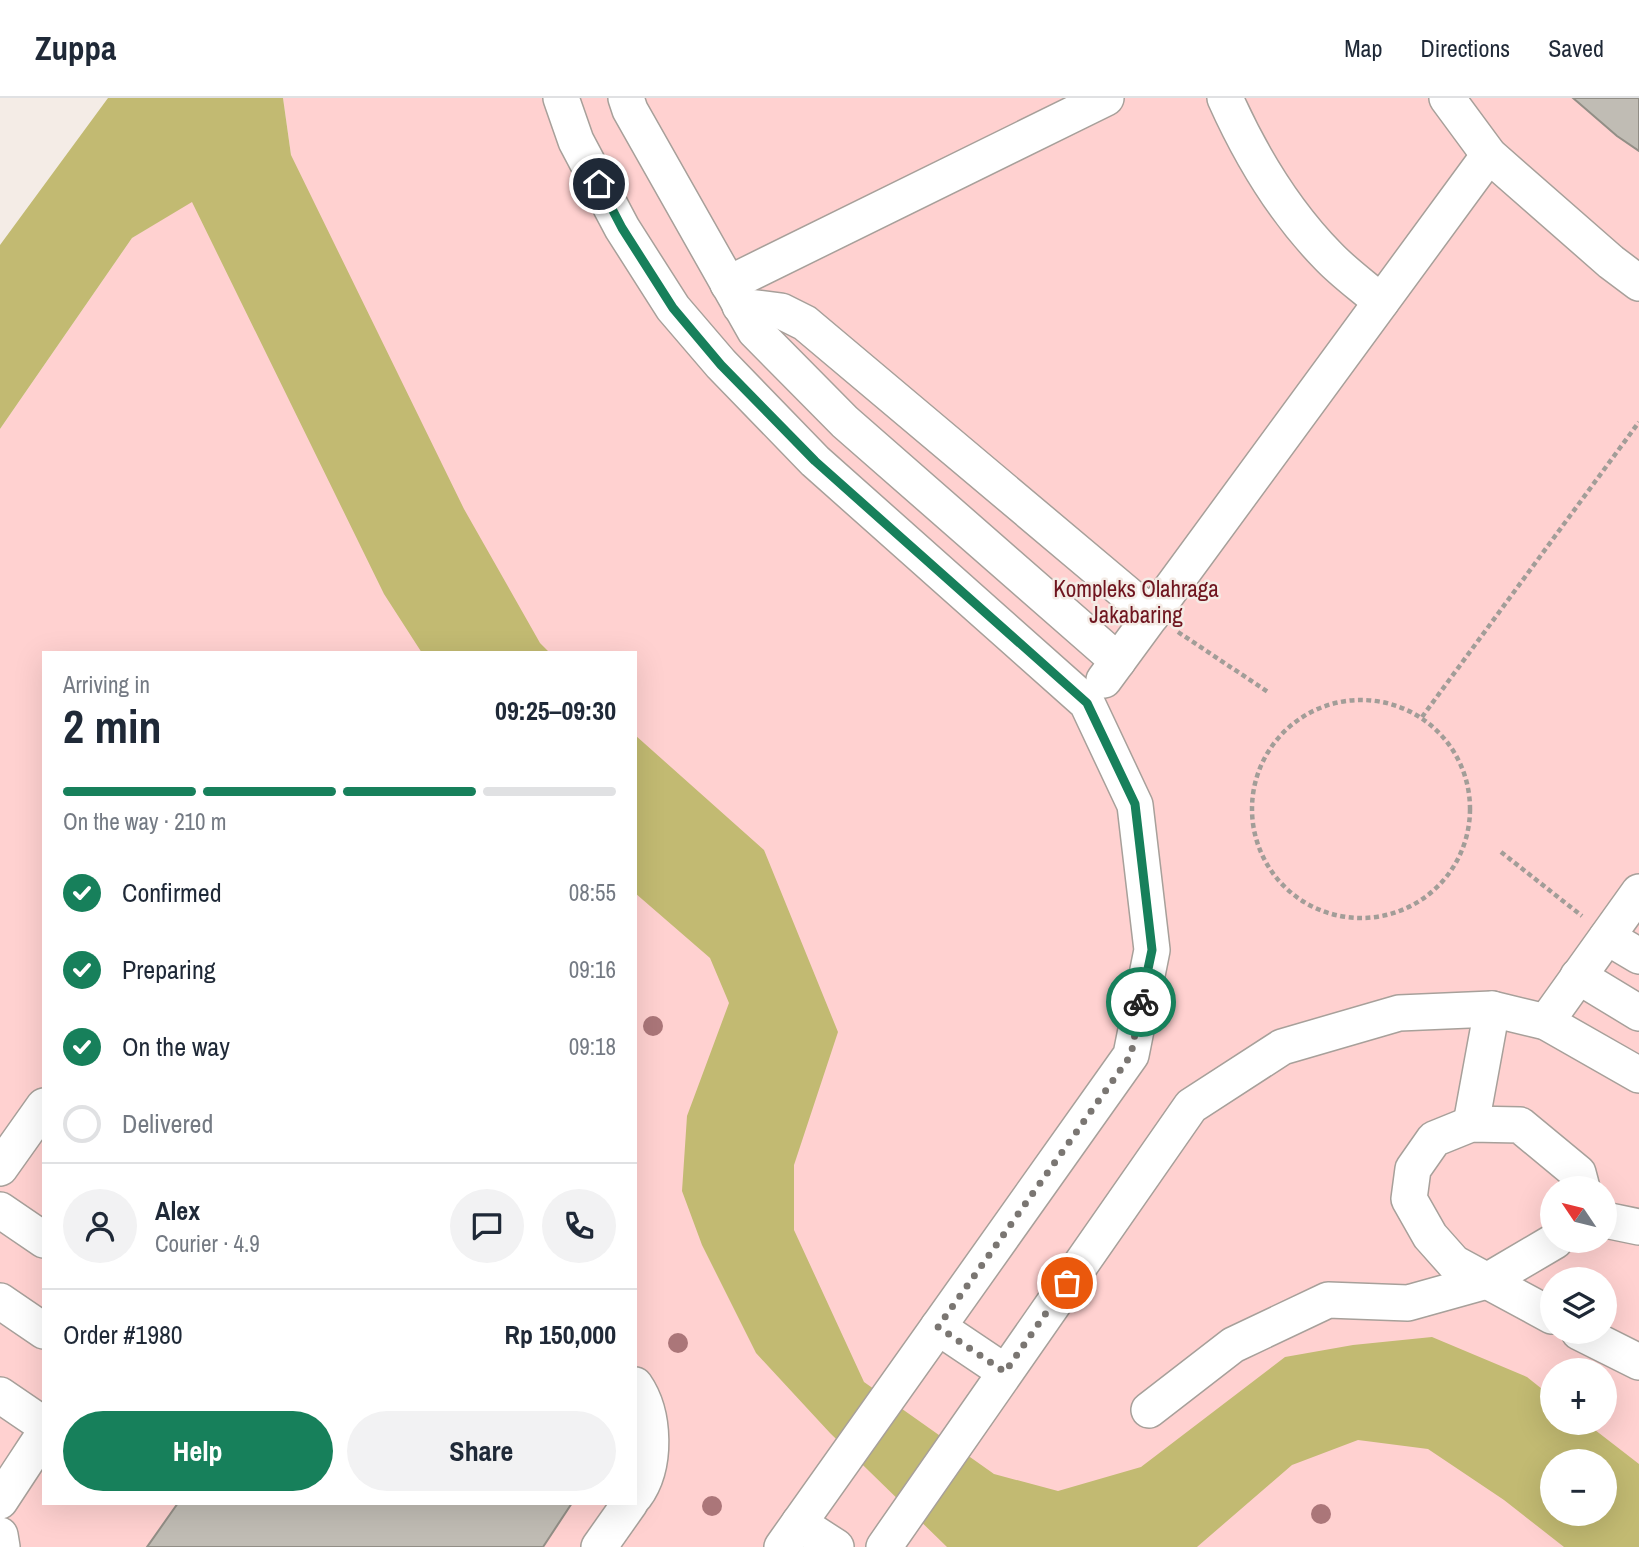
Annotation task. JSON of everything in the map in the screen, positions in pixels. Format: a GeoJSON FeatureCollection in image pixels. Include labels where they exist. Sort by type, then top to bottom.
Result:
{"type":"FeatureCollection","features":[{"type":"Feature","properties":{"kind":"street"},"geometry":{"type":"LineString","coordinates":[[561,98],[576,141],[622,228],[673,308],[721,365],[815,461],[1087,703],[1135,804],[1152,950],[1131,1055],[797,1526],[836,1547]]}},
{"type":"Feature","properties":{"kind":"street"},"geometry":{"type":"LineString","coordinates":[[625,98],[755,331],[845,422],[1118,661]]}},
{"type":"Feature","properties":{"kind":"street"},"geometry":{"type":"LineString","coordinates":[[734,295],[1106,98]]}},
{"type":"Feature","properties":{"kind":"street"},"geometry":{"type":"LineString","coordinates":[[1226,98],[1236,124],[1279,196],[1328,256],[1381,302]]}},
{"type":"Feature","properties":{"kind":"street"},"geometry":{"type":"LineString","coordinates":[[1447,98],[1489,155],[1611,262],[1639,283]]}},
{"type":"Feature","properties":{"kind":"street"},"geometry":{"type":"LineString","coordinates":[[1087,703],[1489,155]]}},
{"type":"Feature","properties":{"kind":"street"},"geometry":{"type":"LineString","coordinates":[[734,295],[781,311],[805,323],[1152,614]]}},
{"type":"Feature","properties":{"kind":"street"},"geometry":{"type":"LineString","coordinates":[[1546,1022],[1639,891]]}},
{"type":"Feature","properties":{"kind":"street"},"geometry":{"type":"LineString","coordinates":[[1607,937],[1639,956]]}},
{"type":"Feature","properties":{"kind":"street"},"geometry":{"type":"LineString","coordinates":[[1578,976],[1639,1013]]}},
{"type":"Feature","properties":{"kind":"street"},"geometry":{"type":"LineString","coordinates":[[1471,1124],[1492,1009]]}},
{"type":"Feature","properties":{"kind":"street"},"geometry":{"type":"LineString","coordinates":[[884,1547],[1191,1106],[1282,1047],[1399,1013],[1492,1009],[1546,1022],[1639,1075]]}},
{"type":"Feature","properties":{"kind":"street"},"geometry":{"type":"LineString","coordinates":[[1540,1310],[1454,1263],[1430,1236],[1409,1199],[1413,1169],[1434,1139],[1471,1124],[1520,1125],[1579,1176]]}},
{"type":"Feature","properties":{"kind":"street"},"geometry":{"type":"LineString","coordinates":[[0,1168],[38,1125]]}},
{"type":"Feature","properties":{"kind":"street"},"geometry":{"type":"LineString","coordinates":[[0,1210],[42,1239]]}},
{"type":"Feature","properties":{"kind":"street"},"geometry":{"type":"LineString","coordinates":[[1617,1222],[1639,1227]]}},
{"type":"Feature","properties":{"kind":"street"},"geometry":{"type":"LineString","coordinates":[[1149,1410],[1233,1345],[1328,1300],[1408,1303],[1487,1281],[1540,1250]]}},
{"type":"Feature","properties":{"kind":"street"},"geometry":{"type":"LineString","coordinates":[[0,1301],[42,1330]]}},
{"type":"Feature","properties":{"kind":"street"},"geometry":{"type":"LineString","coordinates":[[938,1327],[1005,1372]]}},
{"type":"Feature","properties":{"kind":"street"},"geometry":{"type":"LineString","coordinates":[[1603,1344],[1639,1362]]}},
{"type":"Feature","properties":{"kind":"street"},"geometry":{"type":"LineString","coordinates":[[637,1388],[646,1400],[651,1427],[642,1486],[637,1493]]}},
{"type":"Feature","properties":{"kind":"street"},"geometry":{"type":"LineString","coordinates":[[0,1395],[42,1424]]}},
{"type":"Feature","properties":{"kind":"street"},"geometry":{"type":"LineString","coordinates":[[0,1501],[42,1437]]}},
{"type":"Feature","properties":{"kind":"street"},"geometry":{"type":"LineString","coordinates":[[599,1547],[629,1505]]}},
{"type":"Feature","properties":{"kind":"street"},"geometry":{"type":"LineString","coordinates":[[0,1535],[2,1547]]}},
{"type":"Feature","properties":{"kind":"path"},"geometry":{"type":"LineString","coordinates":[[1422,717],[1639,422]]}},
{"type":"Feature","properties":{"kind":"path"},"geometry":{"type":"LineString","coordinates":[[1152,614],[1268,692]]}},
{"type":"Feature","properties":{"kind":"path"},"geometry":{"type":"LineString","coordinates":[[1362,699],[1393,704],[1422,717],[1445,738],[1462,765],[1470,796],[1469,831],[1456,865],[1433,892],[1403,911],[1368,920],[1333,916],[1300,902],[1275,877],[1257,847],[1251,811],[1256,776],[1273,744],[1298,719],[1331,704],[1362,699]]}},
{"type":"Feature","properties":{"kind":"path"},"geometry":{"type":"LineString","coordinates":[[1501,852],[1607,937]]}},
{"type":"Feature","properties":{"kind":"green space","name":"Kompleks Olahraga Jakabaring"},"geometry":{"type":"Polygon","coordinates":[[[283,98],[1639,98],[1639,1547],[0,1547],[0,429],[132,238],[192,201],[291,155],[283,98]]]}},
{"type":"Feature","properties":{"kind":"shaded area"},"geometry":{"type":"Polygon","coordinates":[[[108,98],[283,98],[291,155],[464,509],[540,643],[548,651],[421,651],[384,594],[192,202],[132,238],[0,429],[0,245],[108,98]]]}},
{"type":"Feature","properties":{"kind":"shaded area"},"geometry":{"type":"Polygon","coordinates":[[[637,737],[764,850],[838,1032],[794,1165],[794,1230],[864,1382],[994,1474],[1058,1491],[1141,1467],[1285,1357],[1353,1345],[1432,1337],[1527,1377],[1540,1387],[1540,1435],[1602,1435],[1639,1464],[1639,1547],[1564,1547],[1504,1500],[1428,1449],[1358,1440],[1292,1465],[1197,1547],[947,1547],[830,1433],[756,1353],[702,1245],[682,1191],[687,1116],[729,1003],[710,958],[637,895],[637,737]]]}},
{"type":"Feature","properties":{"kind":"building"},"geometry":{"type":"Polygon","coordinates":[[[1573,98],[1639,98],[1639,151],[1617,136],[1573,98]]]}},
{"type":"Feature","properties":{"kind":"building"},"geometry":{"type":"Polygon","coordinates":[[[177,1505],[571,1505],[543,1547],[147,1547],[177,1505]]]}},
{"type":"Feature","properties":{"kind":"way so far"},"geometry":{"type":"LineString","coordinates":[[1067,1283],[1005,1372],[938,1327],[1131,1055],[1141,1002]]}},
{"type":"Feature","properties":{"kind":"route"},"geometry":{"type":"LineString","coordinates":[[599,184],[622,228],[673,308],[721,365],[815,461],[1087,703],[1135,804],[1152,950],[1141,1002]]}}]}
